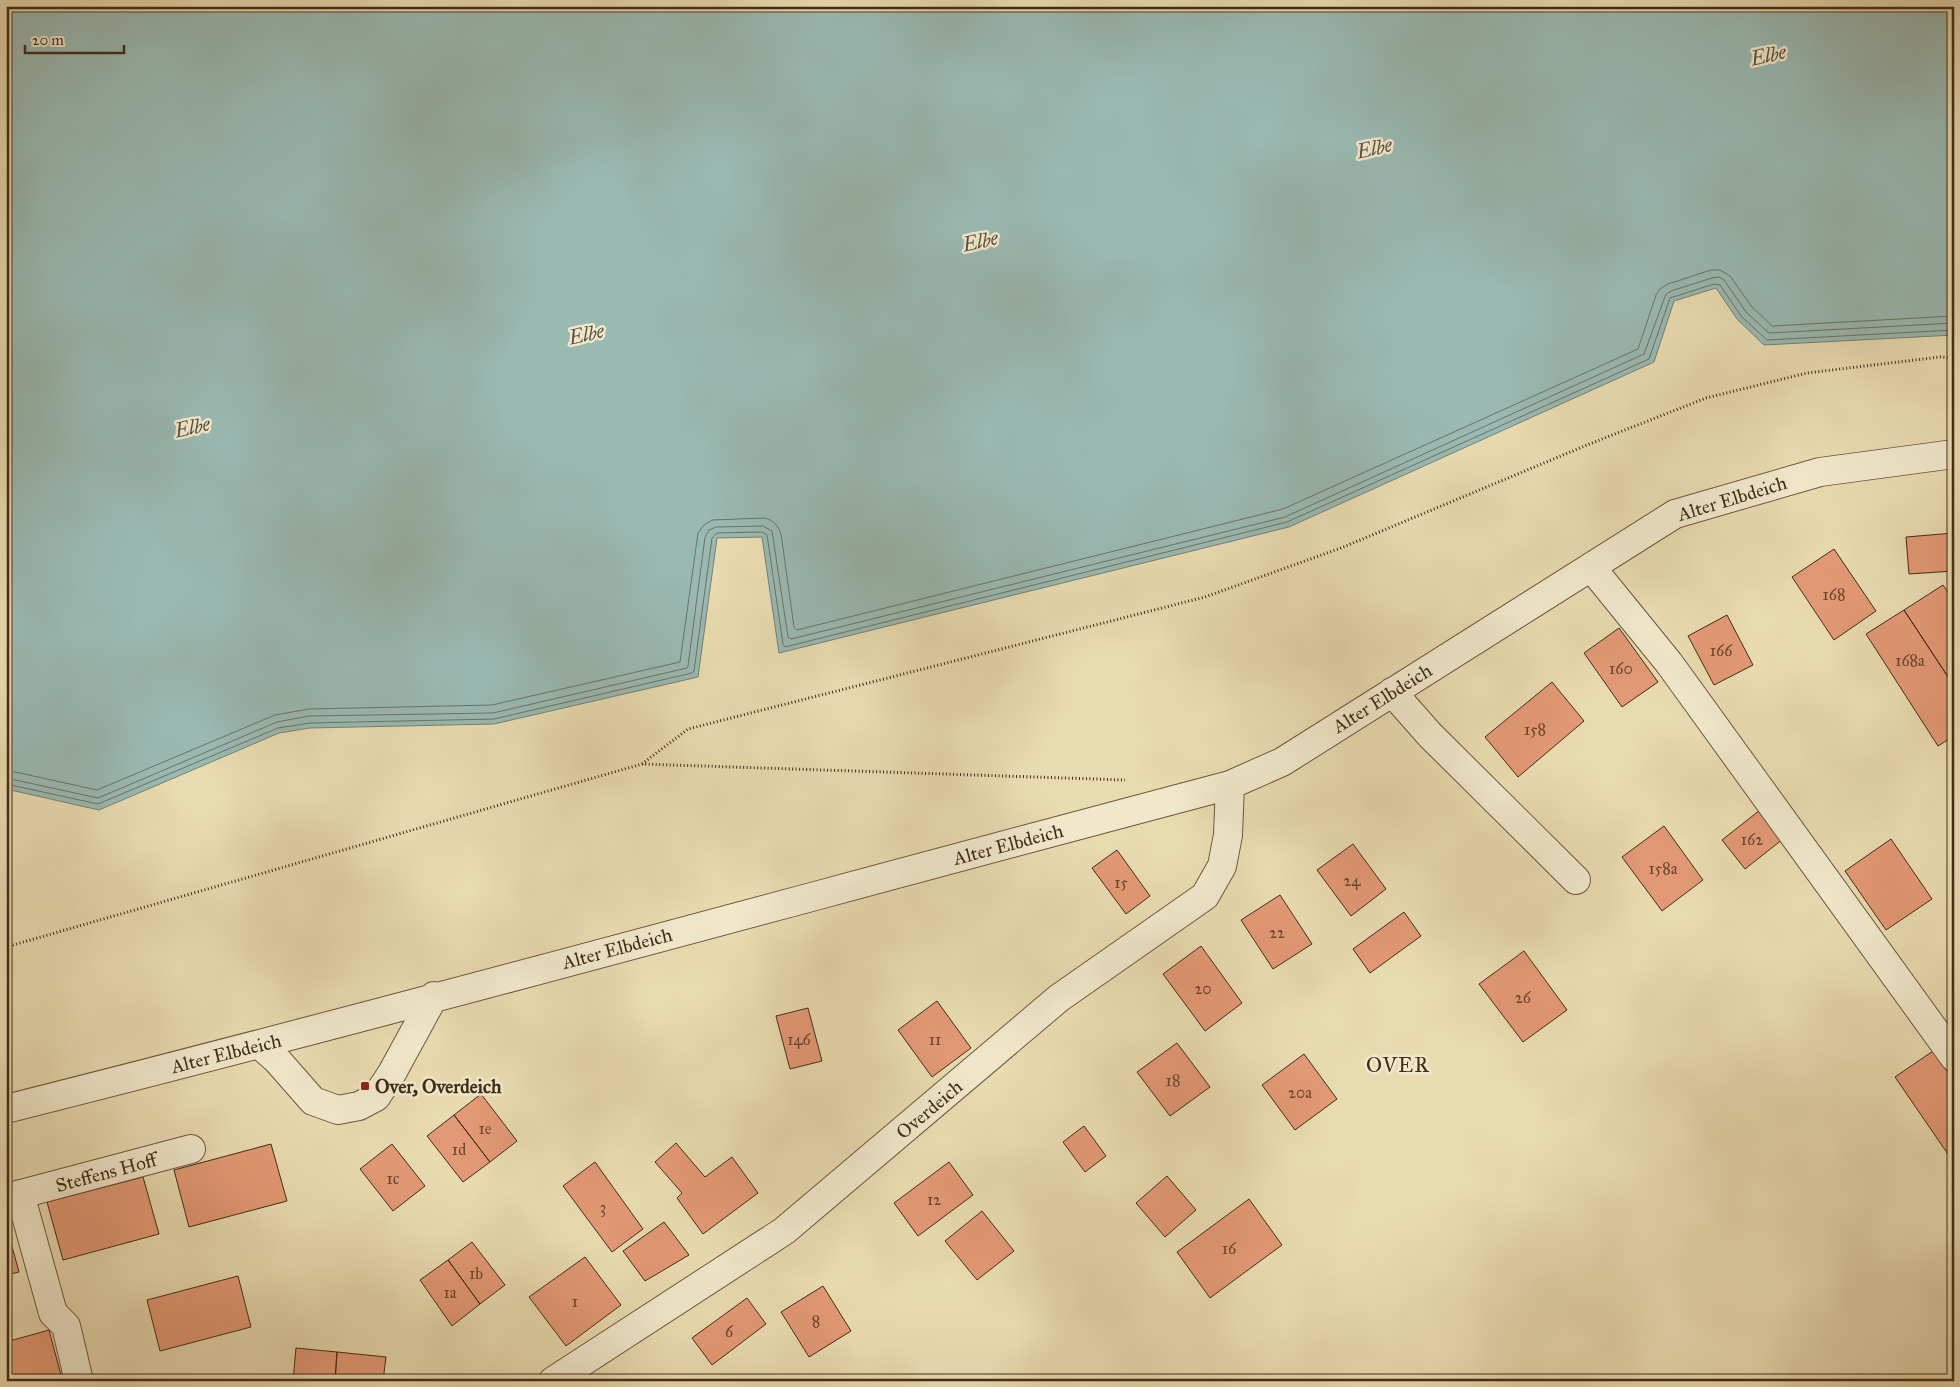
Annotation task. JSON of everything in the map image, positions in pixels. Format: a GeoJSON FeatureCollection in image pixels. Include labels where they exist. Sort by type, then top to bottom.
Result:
{"type":"FeatureCollection","features":[{"type":"Feature","properties":{"kind":"street","name":"Alter Elbdeich"},"geometry":{"type":"LineString","coordinates":[[6,1109],[260,1045],[434,996],[1230,785],[1282,762],[1675,514],[1820,472],[1954,454]]}},
{"type":"Feature","properties":{"kind":"street"},"geometry":{"type":"LineString","coordinates":[[1591,567],[1669,663],[1954,1057]]}},
{"type":"Feature","properties":{"kind":"street"},"geometry":{"type":"LineString","coordinates":[[1392,692],[1430,734],[1576,880]]}},
{"type":"Feature","properties":{"kind":"street","name":"Overdeich"},"geometry":{"type":"LineString","coordinates":[[553,1381],[784,1231],[1059,998],[1205,896],[1222,866],[1228,835],[1230,785]]}},
{"type":"Feature","properties":{"kind":"street"},"geometry":{"type":"LineString","coordinates":[[260,1045],[277,1060],[313,1101],[338,1110],[359,1106],[376,1097],[434,996]]}},
{"type":"Feature","properties":{"kind":"street","name":"Steffens Hoff"},"geometry":{"type":"LineString","coordinates":[[79,1381],[66,1326],[53,1313],[13,1196],[191,1149]]}},
{"type":"Feature","properties":{"kind":"path"},"geometry":{"type":"LineString","coordinates":[[642,764],[688,729],[1205,597],[1341,548],[1587,445],[1706,398],[1807,373],[1954,358]]}},
{"type":"Feature","properties":{"kind":"path"},"geometry":{"type":"LineString","coordinates":[[6,947],[642,764],[1132,780]]}},
{"type":"Feature","properties":{"kind":"water","name":"Elbe"},"geometry":{"type":"Polygon","coordinates":[[[6,6],[1954,6],[1954,335],[1764,345],[1737,319],[1716,288],[1674,301],[1654,362],[1289,527],[779,653],[762,537],[717,538],[698,677],[494,724],[310,728],[279,733],[99,810],[6,789],[6,6]]]}},
{"type":"Feature","properties":{"kind":"building"},"geometry":{"type":"Polygon","coordinates":[[[1954,533],[1954,571],[1909,574],[1906,537],[1954,533]]]}},
{"type":"Feature","properties":{"kind":"building"},"geometry":{"type":"Polygon","coordinates":[[[1834,549],[1876,611],[1834,640],[1792,577],[1834,549]]]}},
{"type":"Feature","properties":{"kind":"building"},"geometry":{"type":"Polygon","coordinates":[[[1943,585],[1954,601],[1954,686],[1904,610],[1943,585]]]}},
{"type":"Feature","properties":{"kind":"building"},"geometry":{"type":"Polygon","coordinates":[[[1904,610],[1954,686],[1954,736],[1938,746],[1866,634],[1904,610]]]}},
{"type":"Feature","properties":{"kind":"building"},"geometry":{"type":"Polygon","coordinates":[[[1727,615],[1753,665],[1714,685],[1688,636],[1727,615]]]}},
{"type":"Feature","properties":{"kind":"building"},"geometry":{"type":"Polygon","coordinates":[[[1619,628],[1658,682],[1622,707],[1584,653],[1619,628]]]}},
{"type":"Feature","properties":{"kind":"building"},"geometry":{"type":"Polygon","coordinates":[[[1552,682],[1584,721],[1518,777],[1485,737],[1552,682]]]}},
{"type":"Feature","properties":{"kind":"building"},"geometry":{"type":"Polygon","coordinates":[[[1760,810],[1783,839],[1745,869],[1722,840],[1760,810]]]}},
{"type":"Feature","properties":{"kind":"building"},"geometry":{"type":"Polygon","coordinates":[[[1664,826],[1703,880],[1662,911],[1622,857],[1664,826]]]}},
{"type":"Feature","properties":{"kind":"building"},"geometry":{"type":"Polygon","coordinates":[[[1891,839],[1932,899],[1886,930],[1845,871],[1891,839]]]}},
{"type":"Feature","properties":{"kind":"building"},"geometry":{"type":"Polygon","coordinates":[[[1353,844],[1386,889],[1351,916],[1317,870],[1353,844]]]}},
{"type":"Feature","properties":{"kind":"building"},"geometry":{"type":"Polygon","coordinates":[[[1117,850],[1150,896],[1126,914],[1092,868],[1117,850]]]}},
{"type":"Feature","properties":{"kind":"building"},"geometry":{"type":"Polygon","coordinates":[[[1280,895],[1312,944],[1273,969],[1241,920],[1280,895]]]}},
{"type":"Feature","properties":{"kind":"building"},"geometry":{"type":"Polygon","coordinates":[[[1404,912],[1421,936],[1370,973],[1353,949],[1404,912]]]}},
{"type":"Feature","properties":{"kind":"building"},"geometry":{"type":"Polygon","coordinates":[[[1201,946],[1242,1003],[1205,1031],[1163,974],[1201,946]]]}},
{"type":"Feature","properties":{"kind":"building"},"geometry":{"type":"Polygon","coordinates":[[[1524,951],[1567,1010],[1523,1042],[1479,984],[1524,951]]]}},
{"type":"Feature","properties":{"kind":"building"},"geometry":{"type":"Polygon","coordinates":[[[937,1001],[971,1048],[932,1077],[898,1030],[937,1001]]]}},
{"type":"Feature","properties":{"kind":"building"},"geometry":{"type":"Polygon","coordinates":[[[808,1008],[822,1061],[790,1069],[776,1016],[808,1008]]]}},
{"type":"Feature","properties":{"kind":"building"},"geometry":{"type":"Polygon","coordinates":[[[1177,1043],[1210,1087],[1170,1116],[1137,1072],[1177,1043]]]}},
{"type":"Feature","properties":{"kind":"building"},"geometry":{"type":"Polygon","coordinates":[[[1933,1051],[1954,1081],[1954,1163],[1895,1077],[1933,1051]]]}},
{"type":"Feature","properties":{"kind":"building"},"geometry":{"type":"Polygon","coordinates":[[[1304,1054],[1337,1099],[1295,1130],[1262,1085],[1304,1054]]]}},
{"type":"Feature","properties":{"kind":"building"},"geometry":{"type":"Polygon","coordinates":[[[481,1094],[517,1141],[490,1162],[454,1115],[481,1094]]]}},
{"type":"Feature","properties":{"kind":"building"},"geometry":{"type":"Polygon","coordinates":[[[454,1115],[490,1162],[463,1182],[427,1136],[454,1115]]]}},
{"type":"Feature","properties":{"kind":"building"},"geometry":{"type":"Polygon","coordinates":[[[1084,1126],[1106,1156],[1085,1172],[1063,1142],[1084,1126]]]}},
{"type":"Feature","properties":{"kind":"building"},"geometry":{"type":"Polygon","coordinates":[[[676,1143],[705,1177],[732,1157],[758,1193],[703,1234],[677,1198],[682,1193],[655,1162],[676,1143]]]}},
{"type":"Feature","properties":{"kind":"building"},"geometry":{"type":"Polygon","coordinates":[[[271,1144],[287,1201],[189,1227],[174,1170],[271,1144]]]}},
{"type":"Feature","properties":{"kind":"building"},"geometry":{"type":"Polygon","coordinates":[[[392,1144],[425,1186],[393,1211],[360,1169],[392,1144]]]}},
{"type":"Feature","properties":{"kind":"building"},"geometry":{"type":"Polygon","coordinates":[[[595,1162],[643,1229],[612,1252],[563,1186],[595,1162]]]}},
{"type":"Feature","properties":{"kind":"building"},"geometry":{"type":"Polygon","coordinates":[[[949,1162],[973,1195],[918,1236],[894,1203],[949,1162]]]}},
{"type":"Feature","properties":{"kind":"building"},"geometry":{"type":"Polygon","coordinates":[[[1167,1176],[1196,1210],[1165,1237],[1136,1203],[1167,1176]]]}},
{"type":"Feature","properties":{"kind":"building"},"geometry":{"type":"Polygon","coordinates":[[[143,1177],[159,1234],[63,1260],[47,1202],[143,1177]]]}},
{"type":"Feature","properties":{"kind":"building"},"geometry":{"type":"Polygon","coordinates":[[[1249,1199],[1282,1245],[1210,1298],[1177,1252],[1249,1199]]]}},
{"type":"Feature","properties":{"kind":"building"},"geometry":{"type":"Polygon","coordinates":[[[982,1211],[1014,1251],[977,1280],[945,1241],[982,1211]]]}},
{"type":"Feature","properties":{"kind":"building"},"geometry":{"type":"Polygon","coordinates":[[[664,1222],[689,1255],[645,1281],[623,1251],[664,1222]]]}},
{"type":"Feature","properties":{"kind":"building"},"geometry":{"type":"Polygon","coordinates":[[[6,1224],[19,1272],[6,1275],[6,1224]]]}},
{"type":"Feature","properties":{"kind":"building"},"geometry":{"type":"Polygon","coordinates":[[[472,1242],[505,1285],[480,1304],[448,1260],[472,1242]]]}},
{"type":"Feature","properties":{"kind":"building"},"geometry":{"type":"Polygon","coordinates":[[[585,1257],[621,1305],[566,1346],[529,1297],[585,1257]]]}},
{"type":"Feature","properties":{"kind":"building"},"geometry":{"type":"Polygon","coordinates":[[[448,1260],[480,1304],[452,1326],[420,1280],[448,1260]]]}},
{"type":"Feature","properties":{"kind":"building"},"geometry":{"type":"Polygon","coordinates":[[[238,1276],[251,1327],[160,1351],[147,1300],[238,1276]]]}},
{"type":"Feature","properties":{"kind":"building"},"geometry":{"type":"Polygon","coordinates":[[[823,1286],[851,1331],[809,1357],[781,1312],[823,1286]]]}},
{"type":"Feature","properties":{"kind":"building"},"geometry":{"type":"Polygon","coordinates":[[[747,1298],[766,1324],[712,1365],[692,1338],[747,1298]]]}},
{"type":"Feature","properties":{"kind":"building"},"geometry":{"type":"Polygon","coordinates":[[[49,1330],[62,1379],[56,1381],[6,1381],[6,1342],[49,1330]]]}},
{"type":"Feature","properties":{"kind":"building"},"geometry":{"type":"Polygon","coordinates":[[[296,1348],[337,1352],[335,1381],[293,1381],[296,1348]]]}},
{"type":"Feature","properties":{"kind":"building"},"geometry":{"type":"Polygon","coordinates":[[[337,1352],[386,1357],[383,1381],[335,1381],[337,1352]]]}},
{"type":"Feature","properties":{"kind":"place","name":"Over, Overdeich"},"geometry":{"type":"Point","coordinates":[365,1086]}},
{"type":"Feature","properties":{"kind":"district","name":"OVER"},"geometry":{"type":"Point","coordinates":[1398,1065]}}]}
